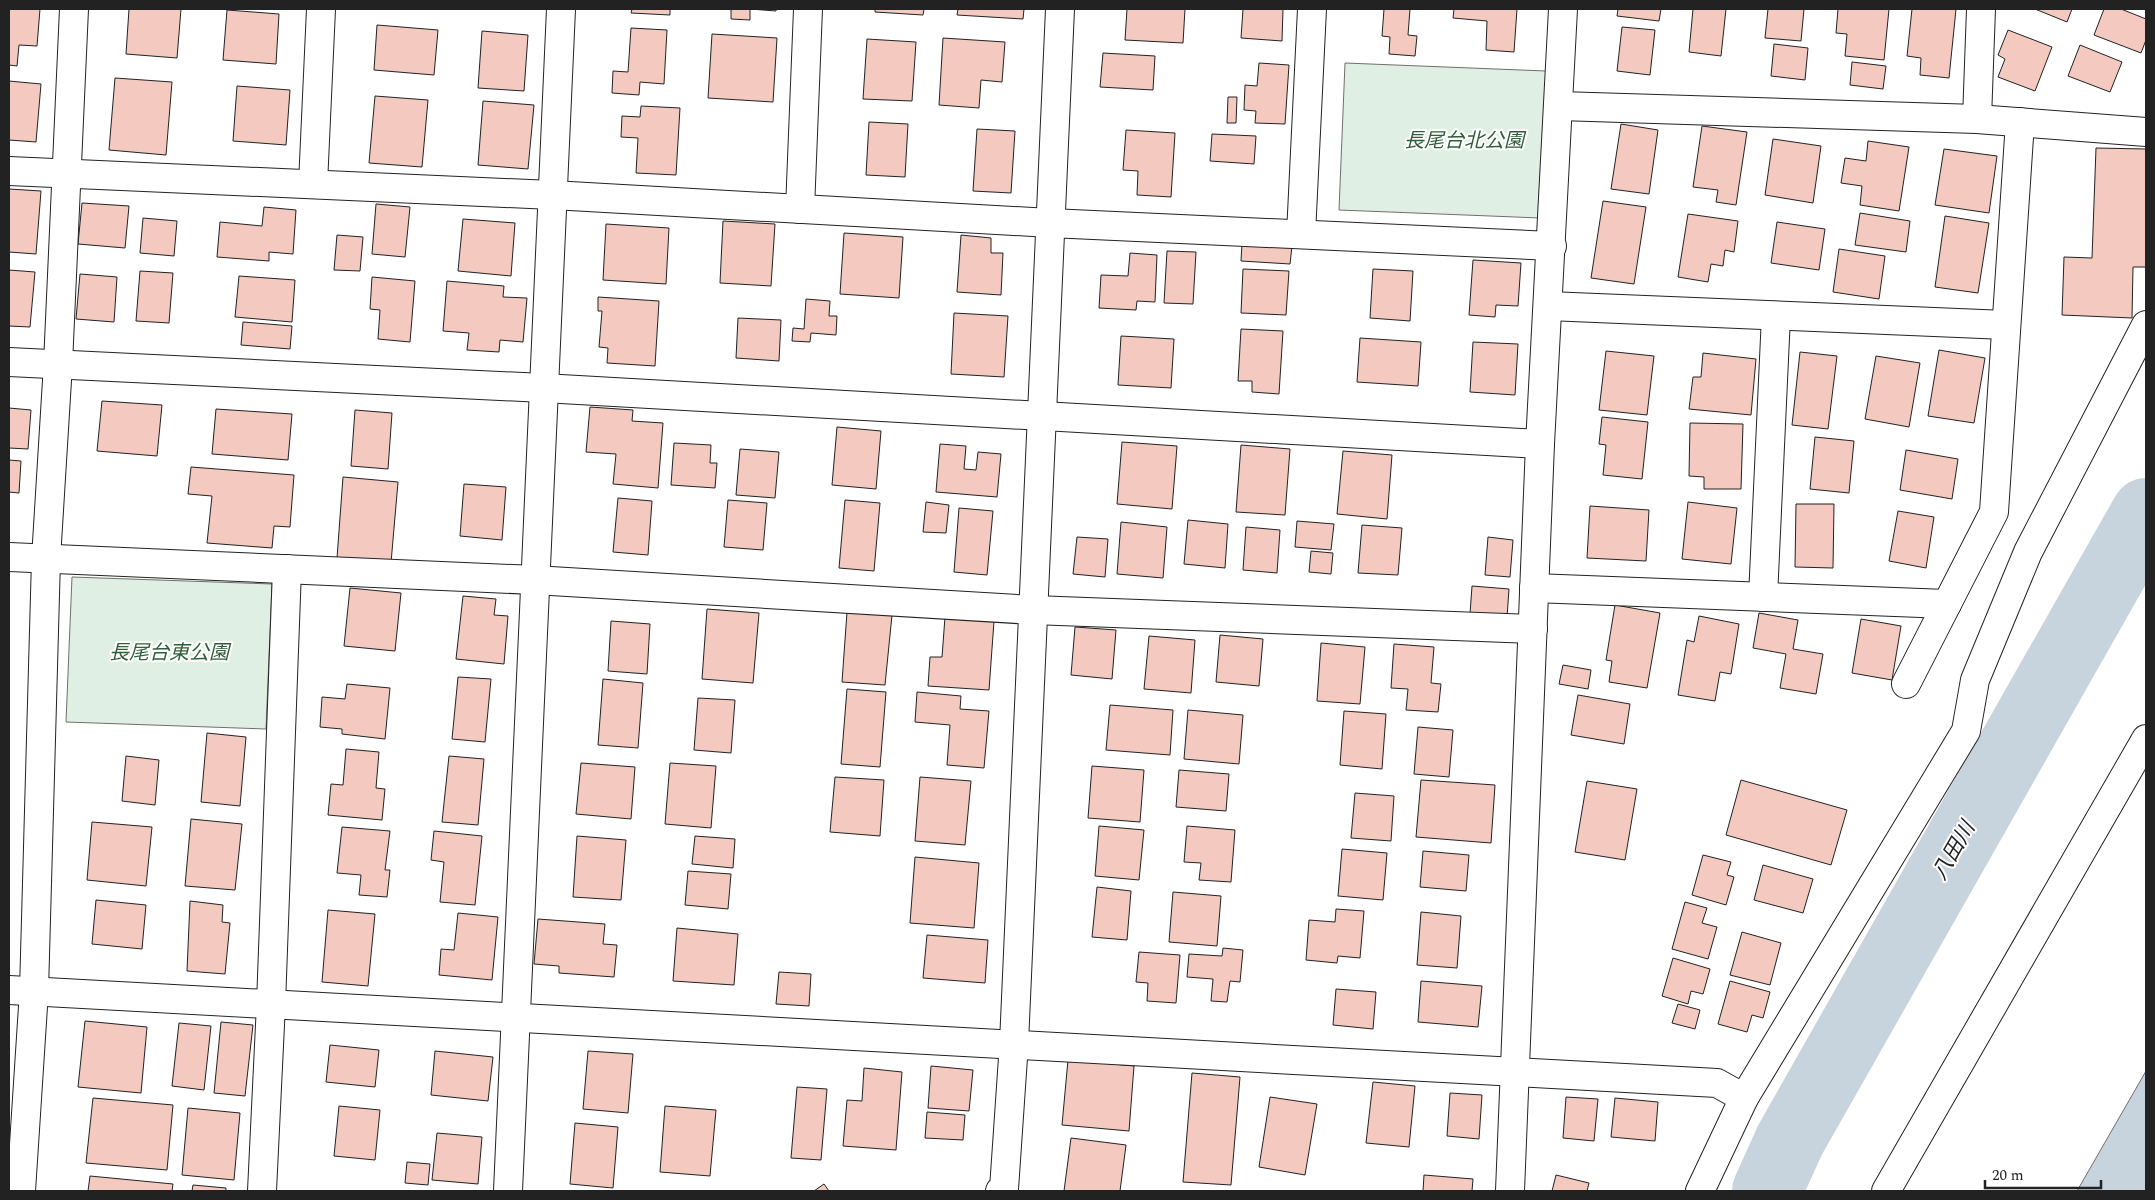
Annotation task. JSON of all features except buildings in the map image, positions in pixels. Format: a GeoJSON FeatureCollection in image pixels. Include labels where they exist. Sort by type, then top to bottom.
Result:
{"type":"FeatureCollection","features":[{"type":"Feature","properties":{"kind":"street"},"geometry":{"type":"LineString","coordinates":[[21,1191],[21,990],[58,364],[74,9]]}},
{"type":"Feature","properties":{"kind":"street"},"geometry":{"type":"LineString","coordinates":[[313,184],[321,9]]}},
{"type":"Feature","properties":{"kind":"street"},"geometry":{"type":"LineString","coordinates":[[508,1191],[561,9]]}},
{"type":"Feature","properties":{"kind":"street"},"geometry":{"type":"LineString","coordinates":[[800,209],[808,9]]}},
{"type":"Feature","properties":{"kind":"street"},"geometry":{"type":"LineString","coordinates":[[1000,1191],[1004,1189],[1014,1043],[1060,9]]}},
{"type":"Feature","properties":{"kind":"street"},"geometry":{"type":"LineString","coordinates":[[1300,234],[1312,9]]}},
{"type":"Feature","properties":{"kind":"street"},"geometry":{"type":"LineString","coordinates":[[1510,1191],[1540,444],[1552,246],[1563,9]]}},
{"type":"Feature","properties":{"kind":"street"},"geometry":{"type":"LineString","coordinates":[[1978,119],[1981,9]]}},
{"type":"Feature","properties":{"kind":"street"},"geometry":{"type":"LineString","coordinates":[[1559,106],[1978,119],[2146,132]]}},
{"type":"Feature","properties":{"kind":"street"},"geometry":{"type":"LineString","coordinates":[[1906,684],[1994,512],[2020,122]]}},
{"type":"Feature","properties":{"kind":"street"},"geometry":{"type":"LineString","coordinates":[[9,171],[552,195],[1050,223],[1552,246]]}},
{"type":"Feature","properties":{"kind":"street"},"geometry":{"type":"LineString","coordinates":[[1548,306],[2006,325]]}},
{"type":"Feature","properties":{"kind":"street"},"geometry":{"type":"LineString","coordinates":[[1763,597],[1776,316]]}},
{"type":"Feature","properties":{"kind":"street"},"geometry":{"type":"LineString","coordinates":[[1700,1191],[1744,1098],[1966,731],[1975,680],[2028,552],[2146,325]]}},
{"type":"Feature","properties":{"kind":"street"},"geometry":{"type":"LineString","coordinates":[[9,362],[543,388],[1540,444]]}},
{"type":"Feature","properties":{"kind":"street"},"geometry":{"type":"LineString","coordinates":[[9,557],[534,580],[1033,610],[1533,629]]}},
{"type":"Feature","properties":{"kind":"street"},"geometry":{"type":"LineString","coordinates":[[262,1191],[287,569]]}},
{"type":"Feature","properties":{"kind":"street"},"geometry":{"type":"LineString","coordinates":[[1534,588],[1946,604]]}},
{"type":"Feature","properties":{"kind":"street"},"geometry":{"type":"LineString","coordinates":[[1886,1191],[2146,739]]}},
{"type":"Feature","properties":{"kind":"street"},"geometry":{"type":"LineString","coordinates":[[21,990],[1717,1083],[1744,1098]]}},
{"type":"Feature","properties":{"kind":"green space","name":"長尾台北公園"},"geometry":{"type":"Polygon","coordinates":[[[1345,63],[1546,71],[1540,218],[1339,210],[1345,63]]]}},
{"type":"Feature","properties":{"kind":"green space","name":"長尾台東公園"},"geometry":{"type":"Polygon","coordinates":[[[72,577],[272,584],[266,729],[66,722],[72,577]]]}},
{"type":"Feature","properties":{"kind":"shaded area"},"geometry":{"type":"Polygon","coordinates":[[[2146,1071],[2146,1191],[2077,1191],[2146,1071]]]}},
{"type":"Feature","properties":{"kind":"waterway","name":"八田川"},"geometry":{"type":"LineString","coordinates":[[1767,1191],[1790,1140],[2146,513]]}}]}
